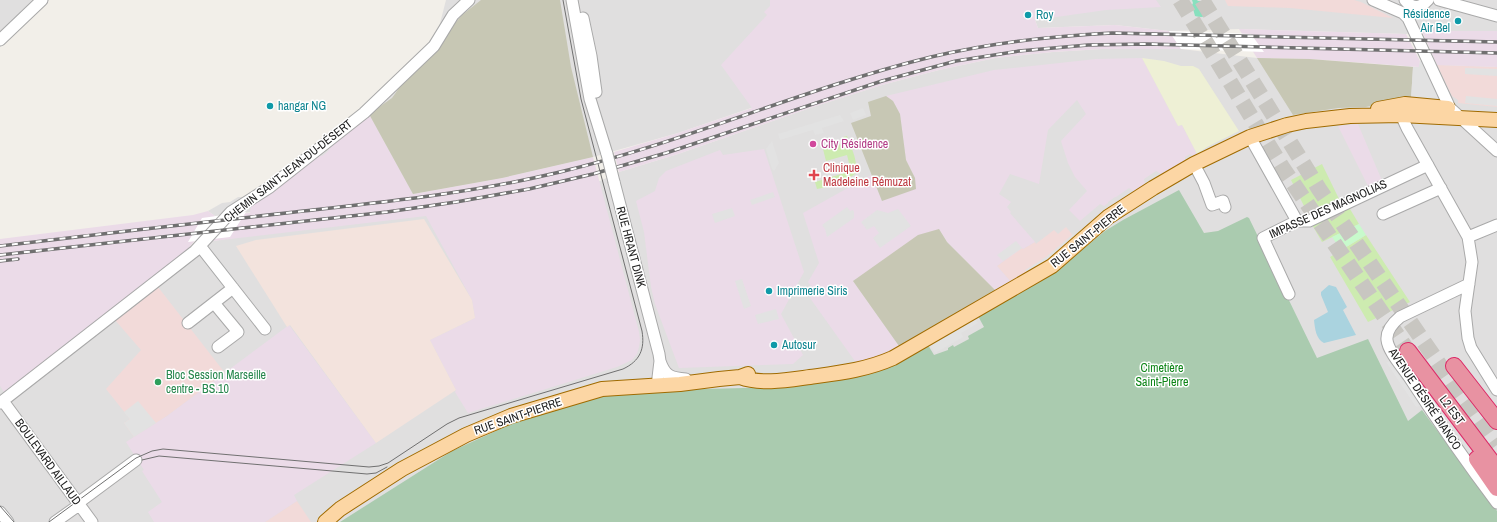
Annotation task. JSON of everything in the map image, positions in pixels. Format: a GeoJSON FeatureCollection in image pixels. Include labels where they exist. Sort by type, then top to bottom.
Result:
{"type":"FeatureCollection","features":[{"type":"Feature","properties":{"kind":"highway","name":"L2 EST"},"geometry":{"type":"LineString","coordinates":[[1408,351],[1497,469]]}},
{"type":"Feature","properties":{"kind":"highway"},"geometry":{"type":"LineString","coordinates":[[1454,366],[1497,421]]}},
{"type":"Feature","properties":{"kind":"highway"},"geometry":{"type":"LineString","coordinates":[[1430,380],[1486,474],[1497,488]]}},
{"type":"Feature","properties":{"kind":"main road","name":"RUE SAINT-PIERRE"},"geometry":{"type":"LineString","coordinates":[[1350,116],[1390,106],[1405,104],[1412,104],[1454,113]]}},
{"type":"Feature","properties":{"kind":"main road","name":"RUE SAINT-PIERRE"},"geometry":{"type":"LineString","coordinates":[[432,454],[415,468],[343,513],[325,522],[343,507],[402,469],[460,438],[511,416],[585,394],[610,388],[658,382],[680,384],[740,377],[751,381],[797,380],[859,370],[894,358],[1052,266],[1119,209],[1194,164],[1250,136],[1306,121],[1350,116],[1454,113]]}},
{"type":"Feature","properties":{"kind":"main road"},"geometry":{"type":"LineString","coordinates":[[1454,113],[1497,119]]}},
{"type":"Feature","properties":{"kind":"street"},"geometry":{"type":"LineString","coordinates":[[0,40],[42,0]]}},
{"type":"Feature","properties":{"kind":"street","name":"CHEMIN SAINT-JEAN-DU-DÉSERT"},"geometry":{"type":"LineString","coordinates":[[2,402],[200,246],[231,212],[270,187],[364,112],[434,46],[453,15],[469,0]]}},
{"type":"Feature","properties":{"kind":"street","name":"RUE HRANT DINK"},"geometry":{"type":"LineString","coordinates":[[572,0],[589,92],[656,339],[660,361],[664,370],[671,377],[698,381]]}},
{"type":"Feature","properties":{"kind":"street","name":"RUE HRANT DINK"},"geometry":{"type":"LineString","coordinates":[[580,0],[591,56],[600,133]]}},
{"type":"Feature","properties":{"kind":"street"},"geometry":{"type":"LineString","coordinates":[[1373,0],[1406,6],[1423,5],[1428,0]]}},
{"type":"Feature","properties":{"kind":"street"},"geometry":{"type":"LineString","coordinates":[[1439,0],[1497,16]]}},
{"type":"Feature","properties":{"kind":"street"},"geometry":{"type":"LineString","coordinates":[[1406,6],[1413,28],[1454,113],[1497,151]]}},
{"type":"Feature","properties":{"kind":"street"},"geometry":{"type":"LineString","coordinates":[[1412,104],[1403,109],[1401,111],[1401,115],[1468,237],[1472,262],[1465,310],[1468,338],[1471,348],[1497,390]]}},
{"type":"Feature","properties":{"kind":"street"},"geometry":{"type":"LineString","coordinates":[[1250,136],[1297,221]]}},
{"type":"Feature","properties":{"kind":"street"},"geometry":{"type":"LineString","coordinates":[[1194,164],[1210,206],[1223,201],[1225,207]]}},
{"type":"Feature","properties":{"kind":"street","name":"IMPASSE DES MAGNOLIAS"},"geometry":{"type":"LineString","coordinates":[[1289,294],[1263,238],[1297,221],[1308,220],[1428,165]]}},
{"type":"Feature","properties":{"kind":"street"},"geometry":{"type":"LineString","coordinates":[[1383,214],[1441,188]]}},
{"type":"Feature","properties":{"kind":"street"},"geometry":{"type":"LineString","coordinates":[[1468,237],[1497,225]]}},
{"type":"Feature","properties":{"kind":"street"},"geometry":{"type":"LineString","coordinates":[[200,246],[265,329]]}},
{"type":"Feature","properties":{"kind":"street","name":"AVENUE DÉSIRÉ BIANCO"},"geometry":{"type":"LineString","coordinates":[[1469,284],[1400,317],[1394,322],[1388,332],[1387,340],[1395,356],[1427,404],[1497,503]]}},
{"type":"Feature","properties":{"kind":"street"},"geometry":{"type":"LineString","coordinates":[[188,323],[233,288]]}},
{"type":"Feature","properties":{"kind":"street"},"geometry":{"type":"LineString","coordinates":[[214,303],[238,332],[218,347]]}},
{"type":"Feature","properties":{"kind":"street","name":"RUE HRANT DINK"},"geometry":{"type":"LineString","coordinates":[[658,382],[660,361]]}},
{"type":"Feature","properties":{"kind":"street","name":"BOULEVARD AILLAUD"},"geometry":{"type":"LineString","coordinates":[[2,402],[92,522]]}},
{"type":"Feature","properties":{"kind":"street"},"geometry":{"type":"LineString","coordinates":[[55,522],[136,460]]}},
{"type":"Feature","properties":{"kind":"street"},"geometry":{"type":"LineString","coordinates":[[0,512],[8,522]]}},
{"type":"Feature","properties":{"kind":"shaded area"},"geometry":{"type":"Polygon","coordinates":[[[0,0],[49,0],[0,47],[0,0]]]}},
{"type":"Feature","properties":{"kind":"shaded area"},"geometry":{"type":"Polygon","coordinates":[[[446,0],[1497,0],[1497,31],[1422,31],[1406,34],[1239,29],[1169,31],[1115,25],[1038,28],[1035,20],[809,88],[678,133],[593,157],[502,178],[413,194],[215,216],[208,211],[222,203],[230,202],[238,197],[244,197],[356,114],[427,46],[438,31],[446,0]]]}},
{"type":"Feature","properties":{"kind":"shaded area"},"geometry":{"type":"Polygon","coordinates":[[[481,0],[560,0],[571,67],[593,157],[502,178],[413,194],[369,114],[392,98],[406,78],[445,40],[444,36],[462,15],[481,0]]]}},
{"type":"Feature","properties":{"kind":"shaded area"},"geometry":{"type":"Polygon","coordinates":[[[770,0],[1156,0],[1161,7],[1106,10],[1035,20],[1038,28],[1115,25],[1169,31],[1181,49],[1102,49],[1053,52],[995,58],[939,70],[882,85],[813,107],[678,154],[619,172],[614,152],[678,133],[752,108],[721,65],[767,15],[764,12],[770,6],[770,0]]]}},
{"type":"Feature","properties":{"kind":"shaded area"},"geometry":{"type":"Polygon","coordinates":[[[1225,0],[1354,0],[1393,18],[1290,8],[1228,6],[1225,0]]]}},
{"type":"Feature","properties":{"kind":"shaded area"},"geometry":{"type":"Polygon","coordinates":[[[1239,29],[1406,34],[1420,61],[1419,67],[1310,59],[1257,58],[1239,29]]]}},
{"type":"Feature","properties":{"kind":"shaded area"},"geometry":{"type":"Polygon","coordinates":[[[1422,31],[1497,31],[1497,67],[1437,65],[1422,31]]]}},
{"type":"Feature","properties":{"kind":"shaded area"},"geometry":{"type":"Polygon","coordinates":[[[1102,49],[1181,49],[1257,58],[1419,67],[1420,61],[1437,65],[1497,67],[1497,522],[0,522],[0,266],[190,247],[213,241],[600,181],[619,172],[678,154],[813,107],[882,85],[939,70],[995,58],[1102,49]]]}},
{"type":"Feature","properties":{"kind":"shaded area"},"geometry":{"type":"Polygon","coordinates":[[[1142,58],[1178,126],[1182,125],[1197,154],[1193,156],[1190,154],[1185,157],[1185,161],[1161,174],[1156,171],[1144,179],[1145,185],[1133,191],[1129,188],[1104,206],[1100,204],[1080,221],[1069,210],[1087,191],[1075,177],[1068,163],[1061,141],[1086,114],[1077,100],[1048,130],[1039,184],[1010,174],[999,194],[1011,202],[1007,207],[1011,212],[1010,213],[1035,242],[1023,249],[1022,248],[997,266],[1011,282],[996,291],[947,242],[939,229],[853,281],[899,346],[882,355],[857,364],[810,298],[816,293],[808,282],[819,263],[803,213],[871,175],[882,201],[915,178],[906,160],[900,114],[893,101],[886,96],[994,70],[1096,59],[1142,58]]]}},
{"type":"Feature","properties":{"kind":"shaded area"},"geometry":{"type":"Polygon","coordinates":[[[1142,58],[1164,61],[1181,66],[1193,66],[1199,69],[1239,131],[1207,147],[1197,154],[1182,125],[1178,126],[1142,58]]]}},
{"type":"Feature","properties":{"kind":"shaded area"},"geometry":{"type":"Polygon","coordinates":[[[1257,58],[1310,59],[1413,67],[1411,99],[1401,99],[1366,107],[1338,108],[1293,115],[1257,58]]]}},
{"type":"Feature","properties":{"kind":"shaded area"},"geometry":{"type":"Polygon","coordinates":[[[1420,61],[1423,61],[1438,96],[1437,100],[1411,99],[1413,67],[1419,67],[1420,61]]]}},
{"type":"Feature","properties":{"kind":"shaded area"},"geometry":{"type":"Polygon","coordinates":[[[1437,65],[1497,67],[1497,107],[1458,103],[1458,100],[1452,96],[1437,65]]]}},
{"type":"Feature","properties":{"kind":"shaded area"},"geometry":{"type":"Polygon","coordinates":[[[1465,68],[1497,69],[1497,76],[1465,74],[1465,68]]]}},
{"type":"Feature","properties":{"kind":"shaded area"},"geometry":{"type":"Polygon","coordinates":[[[886,96],[893,101],[900,114],[906,160],[915,178],[916,189],[882,201],[851,123],[871,116],[868,102],[886,96]]]}},
{"type":"Feature","properties":{"kind":"shaded area"},"geometry":{"type":"Polygon","coordinates":[[[1466,96],[1497,99],[1497,106],[1465,103],[1466,96]]]}},
{"type":"Feature","properties":{"kind":"shaded area"},"geometry":{"type":"Polygon","coordinates":[[[863,108],[866,115],[853,120],[850,113],[863,108]]]}},
{"type":"Feature","properties":{"kind":"shaded area"},"geometry":{"type":"Polygon","coordinates":[[[369,114],[413,194],[502,178],[593,157],[639,332],[639,347],[637,354],[632,360],[617,367],[468,413],[455,392],[456,390],[430,340],[475,318],[472,300],[426,216],[213,241],[233,214],[250,213],[251,205],[317,155],[322,156],[326,153],[329,150],[330,145],[369,114]]]}},
{"type":"Feature","properties":{"kind":"shaded area"},"geometry":{"type":"Polygon","coordinates":[[[840,115],[844,121],[822,128],[824,133],[815,135],[813,130],[780,140],[778,134],[840,115]]]}},
{"type":"Feature","properties":{"kind":"shaded area"},"geometry":{"type":"Polygon","coordinates":[[[1358,124],[1383,183],[1370,190],[1338,126],[1358,124]]]}},
{"type":"Feature","properties":{"kind":"shaded area"},"geometry":{"type":"Polygon","coordinates":[[[772,141],[779,163],[774,171],[766,149],[772,141]]]}},
{"type":"Feature","properties":{"kind":"shaded area"},"geometry":{"type":"Polygon","coordinates":[[[764,149],[804,272],[781,314],[803,355],[793,364],[679,368],[655,304],[651,287],[644,232],[636,201],[655,191],[659,178],[666,171],[720,150],[723,155],[764,149]]]}},
{"type":"Feature","properties":{"kind":"shaded area"},"geometry":{"type":"Polygon","coordinates":[[[773,192],[775,197],[752,205],[750,200],[773,192]]]}},
{"type":"Feature","properties":{"kind":"shaded area"},"geometry":{"type":"Polygon","coordinates":[[[847,207],[850,211],[853,210],[854,218],[827,237],[825,229],[822,225],[847,207]]]}},
{"type":"Feature","properties":{"kind":"shaded area"},"geometry":{"type":"Polygon","coordinates":[[[732,208],[735,216],[715,223],[712,214],[732,208]]]}},
{"type":"Feature","properties":{"kind":"shaded area"},"geometry":{"type":"Polygon","coordinates":[[[898,209],[911,226],[880,248],[873,238],[879,233],[874,226],[867,230],[861,222],[877,210],[888,213],[898,209]]]}},
{"type":"Feature","properties":{"kind":"shaded area"},"geometry":{"type":"Polygon","coordinates":[[[208,211],[215,216],[188,249],[125,300],[4,392],[0,386],[0,239],[193,215],[208,211]]]}},
{"type":"Feature","properties":{"kind":"shaded area"},"geometry":{"type":"Polygon","coordinates":[[[424,219],[472,300],[475,318],[430,340],[456,390],[376,443],[290,325],[287,327],[236,246],[256,240],[424,219]]]}},
{"type":"Feature","properties":{"kind":"shaded area"},"geometry":{"type":"Polygon","coordinates":[[[1066,227],[1075,238],[1048,261],[1011,282],[997,266],[1022,248],[1023,249],[1035,242],[1036,244],[1054,230],[1058,234],[1066,227]]]}},
{"type":"Feature","properties":{"kind":"shaded area"},"geometry":{"type":"Polygon","coordinates":[[[939,229],[947,242],[996,291],[899,346],[853,281],[918,235],[939,229]]]}},
{"type":"Feature","properties":{"kind":"shaded area"},"geometry":{"type":"Polygon","coordinates":[[[1073,234],[1075,238],[1048,261],[1028,273],[1025,270],[1046,257],[1073,234]]]}},
{"type":"Feature","properties":{"kind":"shaded area"},"geometry":{"type":"Polygon","coordinates":[[[1016,241],[1022,248],[1003,261],[997,255],[1016,241]]]}},
{"type":"Feature","properties":{"kind":"shaded area"},"geometry":{"type":"Polygon","coordinates":[[[742,279],[751,306],[744,309],[735,281],[742,279]]]}},
{"type":"Feature","properties":{"kind":"shaded area"},"geometry":{"type":"Polygon","coordinates":[[[158,287],[225,373],[167,416],[134,437],[124,423],[130,419],[106,389],[141,350],[115,320],[158,287]]]}},
{"type":"Feature","properties":{"kind":"shaded area"},"geometry":{"type":"Polygon","coordinates":[[[776,309],[779,319],[758,324],[755,315],[776,309]]]}},
{"type":"Feature","properties":{"kind":"shaded area"},"geometry":{"type":"Polygon","coordinates":[[[975,318],[978,323],[961,333],[963,337],[935,353],[930,345],[975,318]]]}},
{"type":"Feature","properties":{"kind":"shaded area"},"geometry":{"type":"Polygon","coordinates":[[[289,325],[376,443],[294,495],[297,501],[265,522],[154,522],[148,512],[162,502],[142,471],[144,470],[126,442],[167,416],[289,325]]]}},
{"type":"Feature","properties":{"kind":"shaded area"},"geometry":{"type":"Polygon","coordinates":[[[1397,360],[1427,405],[1416,407],[1386,362],[1397,360]]]}},
{"type":"Feature","properties":{"kind":"shaded area"},"geometry":{"type":"Polygon","coordinates":[[[138,401],[156,423],[134,437],[124,423],[130,419],[124,412],[138,401]]]}},
{"type":"Feature","properties":{"kind":"shaded area"},"geometry":{"type":"Polygon","coordinates":[[[297,501],[311,522],[265,522],[297,501]]]}},
{"type":"Feature","properties":{"kind":"green space"},"geometry":{"type":"Polygon","coordinates":[[[1192,0],[1204,1],[1208,4],[1211,11],[1208,15],[1200,17],[1195,16],[1192,0]]]}},
{"type":"Feature","properties":{"kind":"green space"},"geometry":{"type":"Polygon","coordinates":[[[847,136],[855,159],[855,174],[840,184],[817,189],[815,182],[851,171],[847,155],[826,161],[823,149],[845,143],[843,137],[847,136]]]}},
{"type":"Feature","properties":{"kind":"green space"},"geometry":{"type":"Polygon","coordinates":[[[1322,164],[1341,203],[1310,218],[1291,180],[1322,164]]]}},
{"type":"Feature","properties":{"kind":"green space","name":"Cimetière Saint-Pierre"},"geometry":{"type":"Polygon","coordinates":[[[1179,190],[1204,233],[1218,231],[1247,217],[1249,218],[1317,358],[1368,339],[1408,421],[1422,410],[1497,511],[1497,522],[340,522],[452,451],[509,425],[610,393],[624,391],[785,387],[928,345],[934,355],[948,350],[948,348],[953,345],[954,347],[969,339],[968,336],[984,327],[978,316],[1054,273],[1105,231],[1179,190]]]}},
{"type":"Feature","properties":{"kind":"green space"},"geometry":{"type":"Polygon","coordinates":[[[1347,204],[1359,224],[1322,242],[1311,223],[1347,204]]]}},
{"type":"Feature","properties":{"kind":"green space"},"geometry":{"type":"Polygon","coordinates":[[[1359,224],[1366,235],[1341,250],[1332,237],[1359,224]]]}},
{"type":"Feature","properties":{"kind":"green space"},"geometry":{"type":"Polygon","coordinates":[[[1366,235],[1410,302],[1368,322],[1330,257],[1366,235]]]}},
{"type":"Feature","properties":{"kind":"water"},"geometry":{"type":"Polygon","coordinates":[[[1329,285],[1336,287],[1347,307],[1343,310],[1356,335],[1324,343],[1319,339],[1315,330],[1314,320],[1328,312],[1321,292],[1329,285]]]}},
{"type":"Feature","properties":{"kind":"pier"},"geometry":{"type":"Polygon","coordinates":[[[1169,31],[1251,34],[1264,52],[1181,49],[1169,31]]]}},
{"type":"Feature","properties":{"kind":"pier"},"geometry":{"type":"Polygon","coordinates":[[[246,212],[230,237],[188,242],[202,218],[246,212]]]}},
{"type":"Feature","properties":{"kind":"tunnel"},"geometry":{"type":"LineString","coordinates":[[1180,0],[1282,167],[1408,351]]}},
{"type":"Feature","properties":{"kind":"tunnel"},"geometry":{"type":"LineString","coordinates":[[1202,0],[1319,189],[1452,383],[1497,445]]}},
{"type":"Feature","properties":{"kind":"tram line"},"geometry":{"type":"LineString","coordinates":[[49,522],[136,458],[152,451],[163,449],[369,467],[379,466],[388,463],[447,424],[459,418],[623,369],[634,362],[642,349],[642,331],[581,99],[563,0]]}},
{"type":"Feature","properties":{"kind":"tram line"},"geometry":{"type":"LineString","coordinates":[[142,460],[159,456],[367,474],[376,473],[387,467]]}},
{"type":"Feature","properties":{"kind":"tram line"},"geometry":{"type":"LineString","coordinates":[[0,506],[14,522]]}},
{"type":"Feature","properties":{"kind":"railway"},"geometry":{"type":"LineString","coordinates":[[0,246],[395,200],[494,186],[607,160],[700,131],[838,84],[931,57],[1021,41],[1112,33],[1497,42]]}},
{"type":"Feature","properties":{"kind":"railway"},"geometry":{"type":"LineString","coordinates":[[0,255],[387,212],[529,189],[593,174],[666,153],[882,81],[956,61],[1019,51],[1088,45],[1147,44],[1497,53]]}},
{"type":"Feature","properties":{"kind":"railway"},"geometry":{"type":"LineString","coordinates":[[0,261],[18,259]]}},
{"type":"Feature","properties":{"kind":"place","name":"Roy"},"geometry":{"type":"Point","coordinates":[1028,15]}},
{"type":"Feature","properties":{"kind":"place","name":"Résidence Air Bel"},"geometry":{"type":"Point","coordinates":[1458,21]}},
{"type":"Feature","properties":{"kind":"place","name":"hangar NG"},"geometry":{"type":"Point","coordinates":[270,106]}},
{"type":"Feature","properties":{"kind":"place","name":"City Résidence"},"geometry":{"type":"Point","coordinates":[813,144]}},
{"type":"Feature","properties":{"kind":"place","name":"Clinique Madeleine Rémuzat"},"geometry":{"type":"Point","coordinates":[814,175]}},
{"type":"Feature","properties":{"kind":"place","name":"Imprimerie Siris"},"geometry":{"type":"Point","coordinates":[769,291]}},
{"type":"Feature","properties":{"kind":"place","name":"Autosur"},"geometry":{"type":"Point","coordinates":[774,345]}},
{"type":"Feature","properties":{"kind":"place","name":"Bloc Session Marseille centre - BS.10"},"geometry":{"type":"Point","coordinates":[158,382]}}]}
